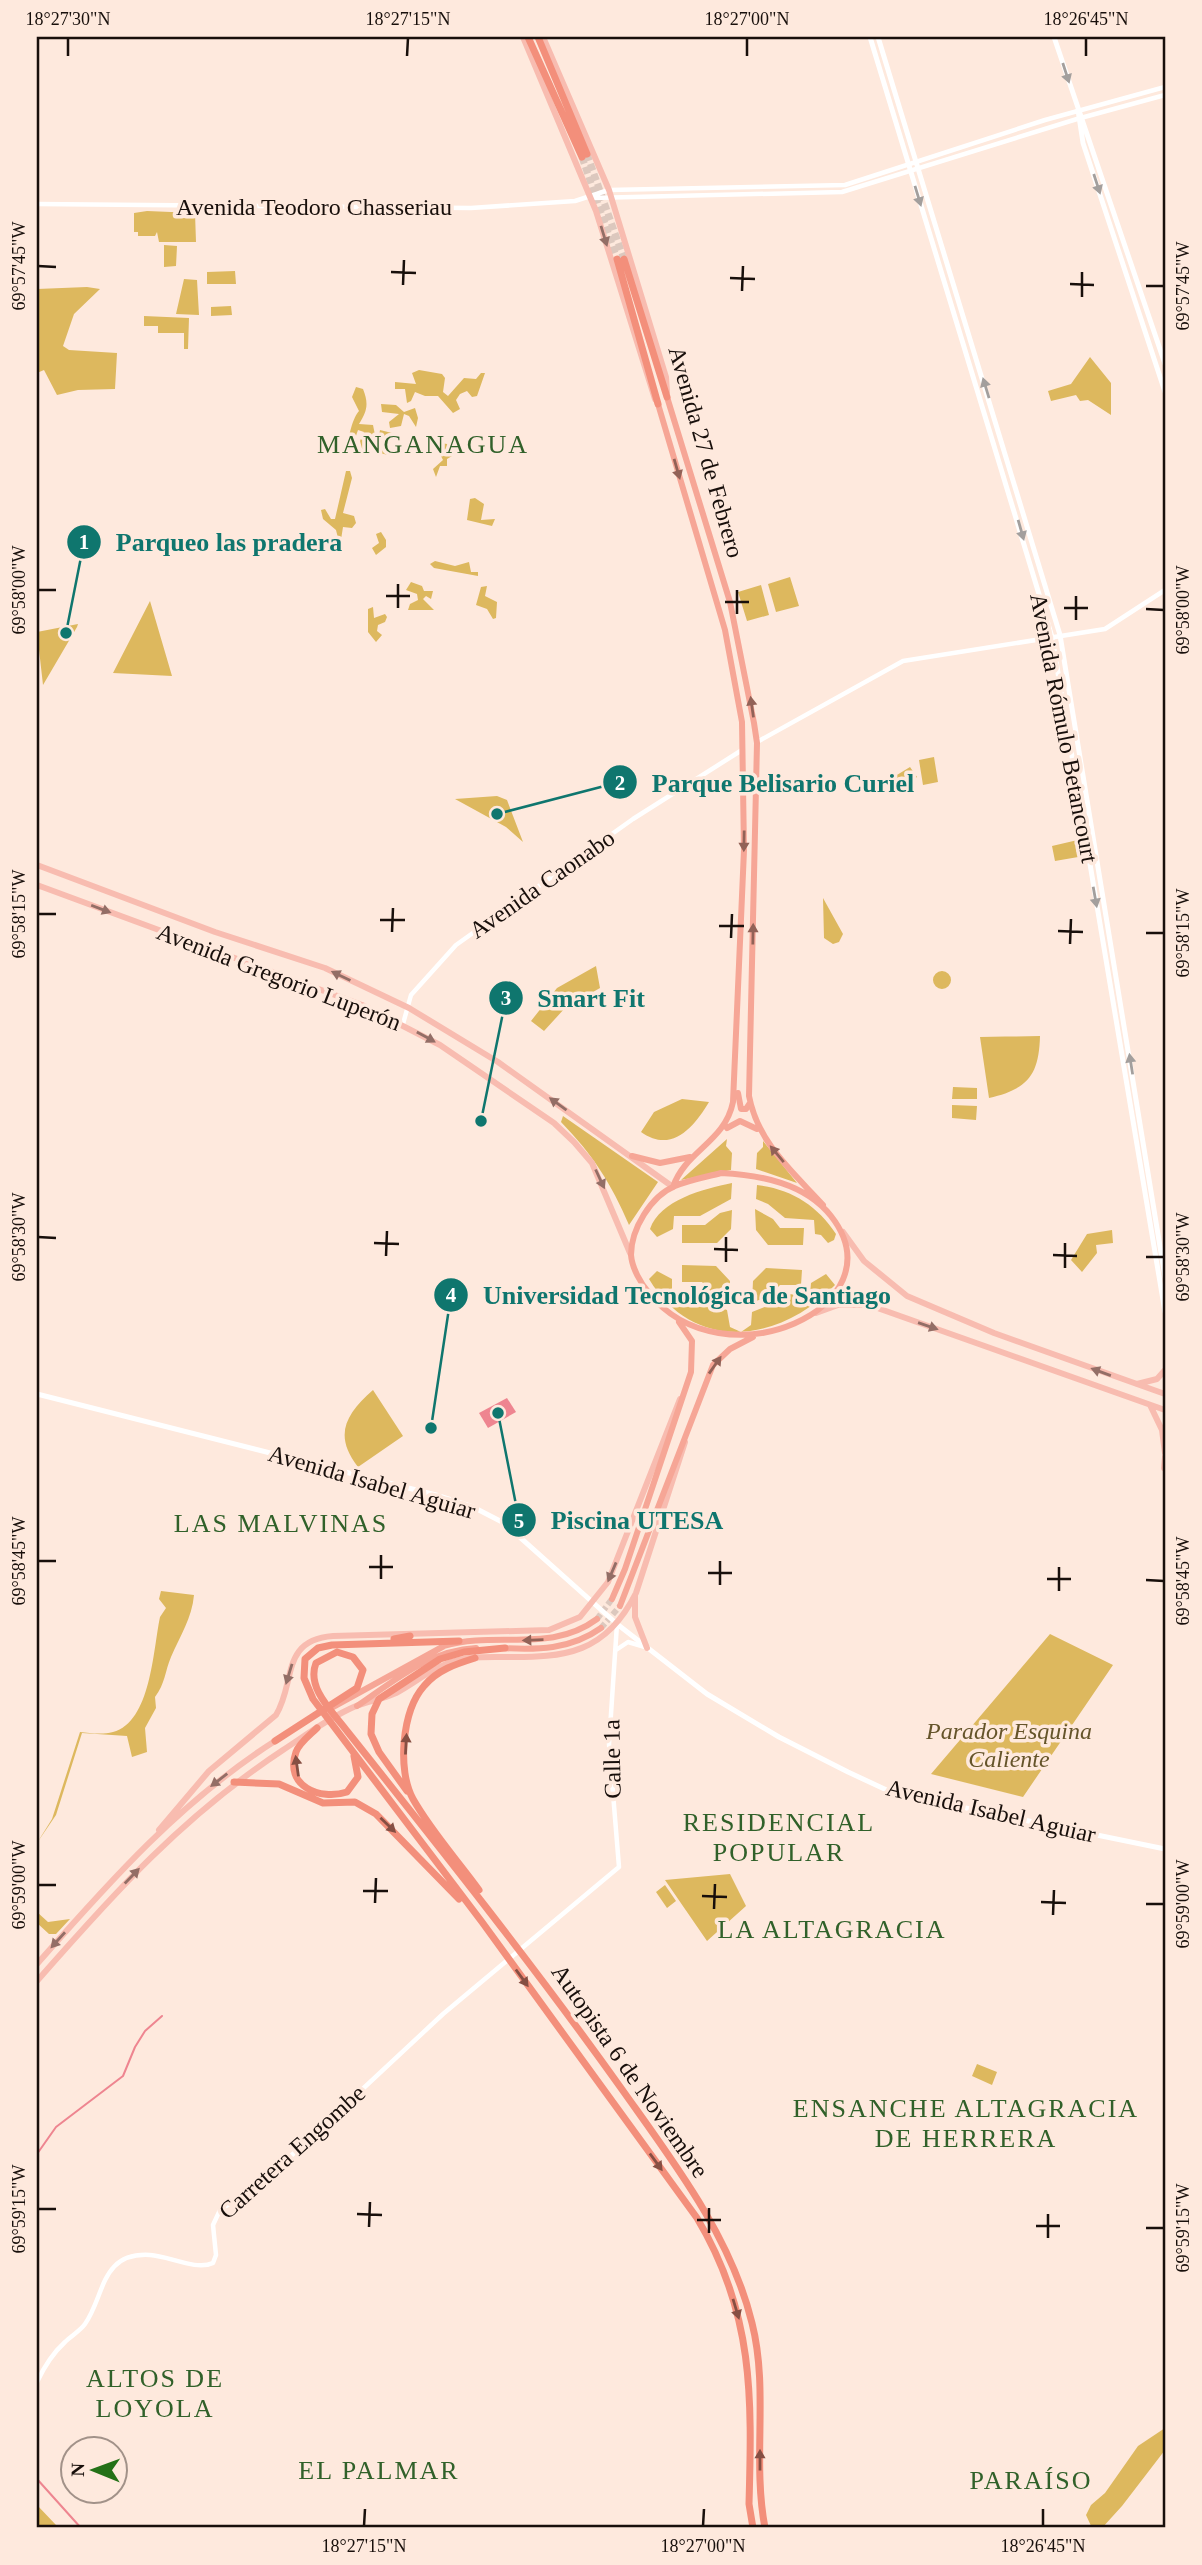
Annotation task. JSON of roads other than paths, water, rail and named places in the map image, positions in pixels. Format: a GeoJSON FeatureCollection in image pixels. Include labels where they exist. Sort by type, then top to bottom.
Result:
{"type":"FeatureCollection","features":[{"type":"Feature","properties":{"kind":"highway"},"geometry":{"type":"LineString","coordinates":[[526,37],[584,156],[540,37]]}},
{"type":"Feature","properties":{"kind":"highway"},"geometry":{"type":"LineString","coordinates":[[658,404],[621,259],[667,397]]}},
{"type":"Feature","properties":{"kind":"highway","name":"Avenida 27 de Febrero"},"geometry":{"type":"LineString","coordinates":[[667,397],[730,602],[748,682],[757,743],[750,1103],[761,1132],[775,1154],[822,1205]]}},
{"type":"Feature","properties":{"kind":"highway","name":"Avenida 27 de Febrero"},"geometry":{"type":"LineString","coordinates":[[658,404],[725,630],[739,696],[745,748],[736,1074],[730,1118],[701,1152],[683,1165],[673,1186]]}},
{"type":"Feature","properties":{"kind":"highway"},"geometry":{"type":"LineString","coordinates":[[740,960],[745,963],[752,957]]}},
{"type":"Feature","properties":{"kind":"highway"},"geometry":{"type":"LineString","coordinates":[[736,1074],[739,1107],[746,1109],[750,1103]]}},
{"type":"Feature","properties":{"kind":"highway"},"geometry":{"type":"LineString","coordinates":[[721,1131],[740,1121],[751,1124],[761,1132]]}},
{"type":"Feature","properties":{"kind":"highway"},"geometry":{"type":"LineString","coordinates":[[632,1156],[660,1163],[682,1160],[701,1152]]}},
{"type":"Feature","properties":{"kind":"highway"},"geometry":{"type":"LineString","coordinates":[[612,1599],[629,1558],[691,1372],[692,1341],[678,1320],[647,1291],[631,1255],[637,1228],[647,1210],[673,1186],[721,1173],[774,1179],[822,1205],[843,1232],[849,1252],[847,1269],[837,1289],[816,1313],[754,1336],[717,1360],[693,1410],[620,1606]]}},
{"type":"Feature","properties":{"kind":"highway"},"geometry":{"type":"LineString","coordinates":[[678,1320],[716,1334],[754,1336]]}},
{"type":"Feature","properties":{"kind":"highway"},"geometry":{"type":"LineString","coordinates":[[317,1698],[303,1670],[311,1653],[332,1644],[550,1639],[572,1634],[597,1619]]}},
{"type":"Feature","properties":{"kind":"highway"},"geometry":{"type":"LineString","coordinates":[[357,1706],[408,1671],[444,1652],[468,1648],[536,1650],[564,1646],[601,1628]]}},
{"type":"Feature","properties":{"kind":"highway"},"geometry":{"type":"LineString","coordinates":[[374,1643],[410,1636]]}},
{"type":"Feature","properties":{"kind":"highway"},"geometry":{"type":"LineString","coordinates":[[275,1741],[417,1658],[459,1641]]}},
{"type":"Feature","properties":{"kind":"highway"},"geometry":{"type":"LineString","coordinates":[[505,1648],[450,1656],[428,1666],[379,1699],[372,1714],[371,1734],[412,1798],[535,1967]]}},
{"type":"Feature","properties":{"kind":"highway"},"geometry":{"type":"LineString","coordinates":[[275,1741],[356,1688],[363,1670],[353,1657],[337,1652],[316,1663],[312,1680],[317,1698]]}},
{"type":"Feature","properties":{"kind":"highway"},"geometry":{"type":"LineString","coordinates":[[412,1798],[405,1762],[406,1734],[416,1698],[431,1679],[456,1664],[475,1658]]}},
{"type":"Feature","properties":{"kind":"highway","name":"Autopista 6 de Noviembre"},"geometry":{"type":"LineString","coordinates":[[317,1698],[535,1967],[698,2201],[733,2265],[752,2322],[761,2370],[760,2477],[765,2528]]}},
{"type":"Feature","properties":{"kind":"highway"},"geometry":{"type":"LineString","coordinates":[[317,1728],[297,1749],[294,1760],[300,1779],[312,1792],[330,1797],[347,1793],[354,1786],[359,1769],[352,1749]]}},
{"type":"Feature","properties":{"kind":"highway","name":"Autopista 6 de Noviembre"},"geometry":{"type":"LineString","coordinates":[[343,1732],[352,1749],[482,1922],[696,2218],[723,2266],[745,2341],[749,2372],[749,2504],[753,2528]]}},
{"type":"Feature","properties":{"kind":"highway"},"geometry":{"type":"LineString","coordinates":[[234,1783],[279,1784],[323,1803],[355,1802],[376,1814],[482,1922]]}},
{"type":"Feature","properties":{"kind":"main road","name":"Avenida 27 de Febrero"},"geometry":{"type":"LineString","coordinates":[[526,37],[591,198],[646,380],[658,404]]}},
{"type":"Feature","properties":{"kind":"main road","name":"Avenida 27 de Febrero"},"geometry":{"type":"LineString","coordinates":[[540,37],[610,193],[666,377],[667,397]]}},
{"type":"Feature","properties":{"kind":"main road","name":"Avenida Rómulo Betancourt"},"geometry":{"type":"LineString","coordinates":[[870,37],[1052,637],[1165,1312]]}},
{"type":"Feature","properties":{"kind":"main road","name":"Avenida Rómulo Betancourt"},"geometry":{"type":"LineString","coordinates":[[878,37],[1060,635],[1165,1277]]}},
{"type":"Feature","properties":{"kind":"main road"},"geometry":{"type":"LineString","coordinates":[[1054,37],[1165,392]]}},
{"type":"Feature","properties":{"kind":"main road"},"geometry":{"type":"LineString","coordinates":[[1080,118],[1165,364]]}},
{"type":"Feature","properties":{"kind":"main road","name":"Avenida Gregorio Luperón"},"geometry":{"type":"LineString","coordinates":[[37,865],[215,932],[325,968],[409,1008],[510,1070],[673,1186]]}},
{"type":"Feature","properties":{"kind":"main road","name":"Avenida Gregorio Luperón"},"geometry":{"type":"LineString","coordinates":[[37,885],[362,1005],[403,1024],[554,1123],[592,1163],[631,1255]]}},
{"type":"Feature","properties":{"kind":"main road"},"geometry":{"type":"LineString","coordinates":[[500,1086],[510,1070]]}},
{"type":"Feature","properties":{"kind":"main road"},"geometry":{"type":"LineString","coordinates":[[843,1232],[864,1261],[907,1296],[994,1333],[1165,1394]]}},
{"type":"Feature","properties":{"kind":"main road"},"geometry":{"type":"LineString","coordinates":[[816,1313],[838,1305],[869,1305],[1165,1410]]}},
{"type":"Feature","properties":{"kind":"main road"},"geometry":{"type":"LineString","coordinates":[[1133,1384],[1157,1379],[1165,1370]]}},
{"type":"Feature","properties":{"kind":"main road"},"geometry":{"type":"LineString","coordinates":[[37,1964],[209,1771],[276,1715],[284,1698],[289,1671],[302,1647],[323,1636],[410,1636],[549,1630],[575,1621],[594,1603],[615,1564],[691,1372]]}},
{"type":"Feature","properties":{"kind":"main road","name":"Avenida Isabel Aguiar"},"geometry":{"type":"LineString","coordinates":[[37,1394],[461,1503],[494,1517],[520,1536],[617,1624],[707,1694],[766,1730],[893,1793],[1165,1849]]}},
{"type":"Feature","properties":{"kind":"main road"},"geometry":{"type":"LineString","coordinates":[[1150,1405],[1162,1430],[1164,1468]]}},
{"type":"Feature","properties":{"kind":"main road"},"geometry":{"type":"LineString","coordinates":[[37,1981],[169,1837],[234,1783],[317,1728],[357,1706],[399,1691],[447,1663],[475,1658],[561,1655],[596,1643],[617,1624],[635,1593],[682,1455],[693,1410]]}},
{"type":"Feature","properties":{"kind":"main road"},"geometry":{"type":"LineString","coordinates":[[635,1593],[635,1617],[647,1648]]}},
{"type":"Feature","properties":{"kind":"main road"},"geometry":{"type":"LineString","coordinates":[[159,1830],[241,1763],[275,1741]]}},
{"type":"Feature","properties":{"kind":"street"},"geometry":{"type":"LineString","coordinates":[[910,169],[917,162],[1078,110],[1165,87]]}},
{"type":"Feature","properties":{"kind":"street"},"geometry":{"type":"LineString","coordinates":[[910,169],[919,169],[1080,118],[1165,95]]}},
{"type":"Feature","properties":{"kind":"street","name":"Avenida Teodoro Chasseriau"},"geometry":{"type":"LineString","coordinates":[[37,204],[401,209],[528,206],[610,193],[842,192],[910,169]]}},
{"type":"Feature","properties":{"kind":"street"},"geometry":{"type":"LineString","coordinates":[[757,743],[903,661],[1110,627],[1165,590]]}},
{"type":"Feature","properties":{"kind":"street","name":"Avenida Caonabo"},"geometry":{"type":"LineString","coordinates":[[403,1024],[411,995],[456,945],[633,819],[745,748]]}},
{"type":"Feature","properties":{"kind":"street","name":"Calle 1a"},"geometry":{"type":"LineString","coordinates":[[617,1624],[609,1744],[619,1867]]}},
{"type":"Feature","properties":{"kind":"street"},"geometry":{"type":"LineString","coordinates":[[615,1651],[620,1644],[628,1642],[647,1648]]}},
{"type":"Feature","properties":{"kind":"street","name":"Carretera Engombe"},"geometry":{"type":"LineString","coordinates":[[37,2382],[54,2353],[88,2320],[100,2285],[120,2262],[147,2255],[201,2266],[213,2263],[216,2255],[213,2225],[220,2210],[264,2181],[443,2014],[619,1867]]}},
{"type":"Feature","properties":{"kind":"waterway"},"geometry":{"type":"LineString","coordinates":[[37,2154],[56,2127],[123,2076],[145,2031],[162,2016]]}},
{"type":"Feature","properties":{"kind":"waterway"},"geometry":{"type":"LineString","coordinates":[[37,2479],[81,2528]]}},
{"type":"Feature","properties":{"kind":"tunnel"},"geometry":{"type":"LineString","coordinates":[[587,154],[624,259]]}},
{"type":"Feature","properties":{"kind":"tunnel"},"geometry":{"type":"LineString","coordinates":[[582,157],[617,259]]}},
{"type":"Feature","properties":{"kind":"tunnel"},"geometry":{"type":"LineString","coordinates":[[597,1619],[612,1599]]}},
{"type":"Feature","properties":{"kind":"tunnel"},"geometry":{"type":"LineString","coordinates":[[601,1628],[620,1606]]}},
{"type":"Feature","properties":{"kind":"place","name":"Parqueo las pradera"},"geometry":{"type":"Point","coordinates":[66,633]}},
{"type":"Feature","properties":{"kind":"place","name":"Parque Belisario Curiel"},"geometry":{"type":"Point","coordinates":[497,814]}},
{"type":"Feature","properties":{"kind":"place","name":"Smart Fit"},"geometry":{"type":"Point","coordinates":[481,1121]}},
{"type":"Feature","properties":{"kind":"place","name":"Piscina UTESA"},"geometry":{"type":"Point","coordinates":[498,1413]}},
{"type":"Feature","properties":{"kind":"place","name":"Universidad Tecnológica de Santiago"},"geometry":{"type":"Point","coordinates":[431,1428]}},
{"type":"Feature","properties":{"kind":"district","name":"MANGANAGUA"},"geometry":{"type":"Point","coordinates":[423,444]}},
{"type":"Feature","properties":{"kind":"district","name":"LAS MALVINAS"},"geometry":{"type":"Point","coordinates":[281,1523]}},
{"type":"Feature","properties":{"kind":"district","name":"RESIDENCIAL POPULAR"},"geometry":{"type":"Point","coordinates":[779,1837]}},
{"type":"Feature","properties":{"kind":"district","name":"LA ALTAGRACIA"},"geometry":{"type":"Point","coordinates":[832,1929]}},
{"type":"Feature","properties":{"kind":"district","name":"ENSANCHE ALTAGRACIA DE HERRERA"},"geometry":{"type":"Point","coordinates":[966,2123]}},
{"type":"Feature","properties":{"kind":"district","name":"ALTOS DE LOYOLA"},"geometry":{"type":"Point","coordinates":[155,2393]}},
{"type":"Feature","properties":{"kind":"district","name":"EL PALMAR"},"geometry":{"type":"Point","coordinates":[379,2470]}},
{"type":"Feature","properties":{"kind":"district","name":"PARAÍSO"},"geometry":{"type":"Point","coordinates":[1031,2480]}},
{"type":"Feature","properties":{"kind":"park label","name":"Parador Esquina Caliente"},"geometry":{"type":"Point","coordinates":[1009,1745]}}]}
